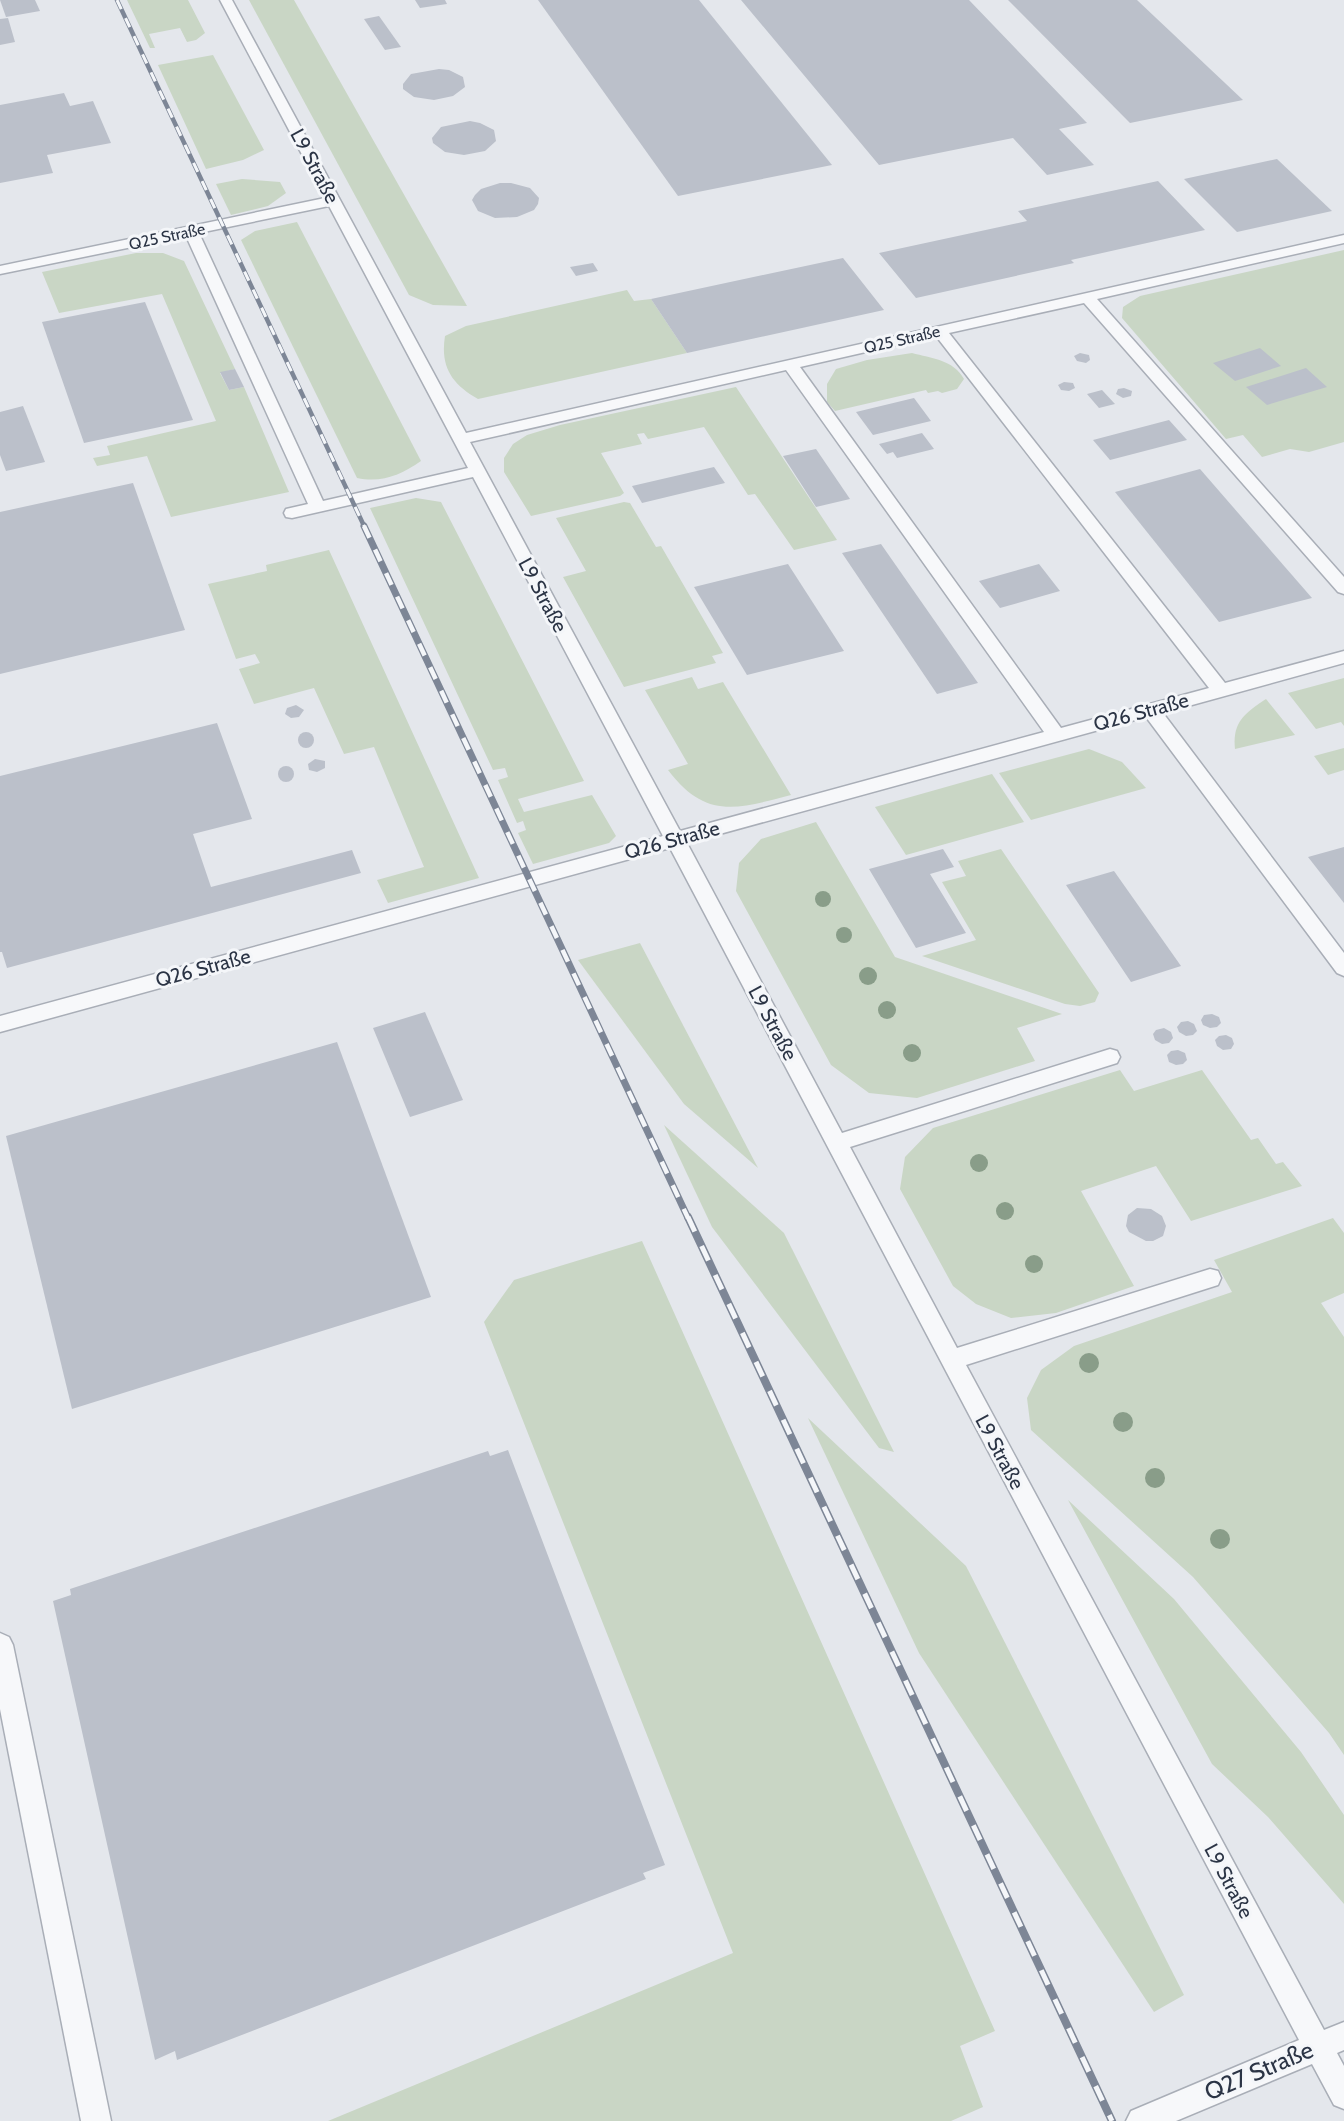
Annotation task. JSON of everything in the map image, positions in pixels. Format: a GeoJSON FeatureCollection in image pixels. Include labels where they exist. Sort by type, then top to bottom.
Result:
{"type":"FeatureCollection","features":[{"type":"Feature","properties":{"kind":"lane","name":"L9 Straße"},"geometry":{"type":"LineString","coordinates":[[226,0],[1344,2095]]}},
{"type":"Feature","properties":{"kind":"lane","name":"Q25 Straße"},"geometry":{"type":"LineString","coordinates":[[0,270],[333,201]]}},
{"type":"Feature","properties":{"kind":"lane"},"geometry":{"type":"LineString","coordinates":[[191,231],[318,507]]}},
{"type":"Feature","properties":{"kind":"lane","name":"Q25 Straße"},"geometry":{"type":"LineString","coordinates":[[461,439],[1344,238]]}},
{"type":"Feature","properties":{"kind":"lane"},"geometry":{"type":"LineString","coordinates":[[1087,297],[1344,588]]}},
{"type":"Feature","properties":{"kind":"lane"},"geometry":{"type":"LineString","coordinates":[[939,330],[1220,690]]}},
{"type":"Feature","properties":{"kind":"lane"},"geometry":{"type":"LineString","coordinates":[[790,364],[1056,735]]}},
{"type":"Feature","properties":{"kind":"lane"},"geometry":{"type":"LineString","coordinates":[[292,513],[477,471]]}},
{"type":"Feature","properties":{"kind":"lane","name":"Q26 Straße"},"geometry":{"type":"LineString","coordinates":[[0,1024],[1344,657]]}},
{"type":"Feature","properties":{"kind":"lane"},"geometry":{"type":"LineString","coordinates":[[1150,709],[1344,968]]}},
{"type":"Feature","properties":{"kind":"lane"},"geometry":{"type":"LineString","coordinates":[[837,1143],[1110,1057]]}},
{"type":"Feature","properties":{"kind":"lane"},"geometry":{"type":"LineString","coordinates":[[950,1360],[1210,1278]]}},
{"type":"Feature","properties":{"kind":"lane"},"geometry":{"type":"LineString","coordinates":[[0,1645],[96,2121]]}},
{"type":"Feature","properties":{"kind":"lane","name":"Q27 Straße"},"geometry":{"type":"LineString","coordinates":[[1141,2121],[1344,2036]]}},
{"type":"Feature","properties":{"kind":"green space"},"geometry":{"type":"Polygon","coordinates":[[[127,0],[188,0],[205,33],[196,40],[187,42],[180,28],[149,34],[155,48],[150,48],[127,0]]]}},
{"type":"Feature","properties":{"kind":"green space"},"geometry":{"type":"Polygon","coordinates":[[[249,0],[294,0],[467,306],[433,305],[409,295],[249,0]]]}},
{"type":"Feature","properties":{"kind":"green space"},"geometry":{"type":"Polygon","coordinates":[[[213,55],[264,150],[243,160],[206,169],[158,65],[213,55]]]}},
{"type":"Feature","properties":{"kind":"green space"},"geometry":{"type":"Polygon","coordinates":[[[242,179],[280,182],[286,193],[268,206],[231,215],[216,184],[242,179]]]}},
{"type":"Feature","properties":{"kind":"green space"},"geometry":{"type":"Polygon","coordinates":[[[297,222],[421,461],[399,474],[383,479],[357,478],[241,240],[255,231],[297,222]]]}},
{"type":"Feature","properties":{"kind":"green space"},"geometry":{"type":"Polygon","coordinates":[[[1344,250],[1344,442],[1309,452],[1290,449],[1262,457],[1243,435],[1226,439],[1122,318],[1123,307],[1140,296],[1344,250]]]}},
{"type":"Feature","properties":{"kind":"green space"},"geometry":{"type":"Polygon","coordinates":[[[136,253],[163,253],[184,261],[235,369],[220,373],[229,390],[244,387],[289,492],[171,517],[147,456],[97,466],[93,458],[110,455],[107,446],[216,421],[162,294],[59,313],[42,272],[136,253]]]}},
{"type":"Feature","properties":{"kind":"green space"},"geometry":{"type":"Polygon","coordinates":[[[627,290],[634,301],[651,299],[687,353],[478,399],[455,381],[446,366],[445,336],[466,326],[627,290]]]}},
{"type":"Feature","properties":{"kind":"green space"},"geometry":{"type":"Polygon","coordinates":[[[912,353],[948,364],[964,379],[957,389],[942,393],[938,391],[928,393],[926,390],[835,411],[827,402],[827,384],[836,369],[867,360],[912,353]]]}},
{"type":"Feature","properties":{"kind":"green space"},"geometry":{"type":"Polygon","coordinates":[[[736,387],[837,540],[794,550],[755,494],[748,495],[704,427],[648,439],[644,433],[637,434],[642,444],[601,453],[624,493],[620,496],[531,516],[504,472],[504,458],[513,444],[527,435],[560,425],[736,387]]]}},
{"type":"Feature","properties":{"kind":"green space"},"geometry":{"type":"Polygon","coordinates":[[[416,498],[441,502],[584,781],[518,799],[524,812],[592,795],[616,836],[609,843],[533,864],[518,833],[526,830],[523,821],[517,823],[498,780],[508,777],[505,768],[493,770],[370,508],[416,498]]]}},
{"type":"Feature","properties":{"kind":"green space"},"geometry":{"type":"Polygon","coordinates":[[[624,502],[630,503],[656,547],[661,546],[723,653],[712,656],[716,663],[624,687],[563,577],[586,571],[556,518],[624,502]]]}},
{"type":"Feature","properties":{"kind":"green space"},"geometry":{"type":"Polygon","coordinates":[[[329,550],[479,878],[388,903],[377,880],[424,867],[374,747],[344,754],[314,688],[254,704],[239,669],[260,663],[255,654],[236,659],[208,584],[267,571],[266,565],[329,550]]]}},
{"type":"Feature","properties":{"kind":"green space"},"geometry":{"type":"Polygon","coordinates":[[[692,677],[698,689],[723,682],[791,795],[738,806],[709,804],[682,786],[668,770],[688,764],[645,690],[692,677]]]}},
{"type":"Feature","properties":{"kind":"green space"},"geometry":{"type":"Polygon","coordinates":[[[1344,678],[1344,726],[1341,722],[1316,729],[1288,693],[1344,678]]]}},
{"type":"Feature","properties":{"kind":"green space"},"geometry":{"type":"Polygon","coordinates":[[[1266,699],[1295,735],[1235,749],[1238,725],[1246,714],[1266,699]]]}},
{"type":"Feature","properties":{"kind":"green space"},"geometry":{"type":"Polygon","coordinates":[[[1344,748],[1344,770],[1328,775],[1314,756],[1344,748]]]}},
{"type":"Feature","properties":{"kind":"green space"},"geometry":{"type":"Polygon","coordinates":[[[1089,749],[1122,762],[1146,788],[1031,820],[999,773],[1089,749]]]}},
{"type":"Feature","properties":{"kind":"green space"},"geometry":{"type":"Polygon","coordinates":[[[992,774],[1024,822],[906,855],[875,807],[992,774]]]}},
{"type":"Feature","properties":{"kind":"green space"},"geometry":{"type":"Polygon","coordinates":[[[816,822],[895,957],[1062,1014],[1017,1028],[1035,1061],[917,1098],[869,1093],[831,1065],[736,891],[739,863],[761,839],[816,822]]]}},
{"type":"Feature","properties":{"kind":"green space"},"geometry":{"type":"Polygon","coordinates":[[[1001,849],[1099,993],[1095,1002],[1080,1006],[1065,1004],[922,956],[976,940],[942,882],[966,876],[958,861],[1001,849]]]}},
{"type":"Feature","properties":{"kind":"green space"},"geometry":{"type":"Polygon","coordinates":[[[640,943],[758,1168],[684,1104],[578,960],[640,943]]]}},
{"type":"Feature","properties":{"kind":"green space"},"geometry":{"type":"Polygon","coordinates":[[[1120,1070],[1134,1091],[1202,1070],[1251,1140],[1258,1138],[1276,1164],[1283,1162],[1302,1186],[1191,1221],[1156,1166],[1081,1191],[1134,1286],[1056,1313],[1011,1318],[976,1304],[953,1286],[900,1189],[905,1157],[933,1128],[1120,1070]]]}},
{"type":"Feature","properties":{"kind":"green space"},"geometry":{"type":"Polygon","coordinates":[[[664,1125],[784,1233],[894,1452],[879,1448],[712,1227],[664,1125]]]}},
{"type":"Feature","properties":{"kind":"green space"},"geometry":{"type":"Polygon","coordinates":[[[1333,1218],[1344,1233],[1344,1293],[1321,1303],[1344,1337],[1344,1755],[1329,1733],[1193,1577],[1031,1430],[1027,1398],[1041,1370],[1074,1346],[1232,1292],[1214,1260],[1333,1218]]]}},
{"type":"Feature","properties":{"kind":"green space"},"geometry":{"type":"Polygon","coordinates":[[[642,1241],[995,2031],[960,2046],[983,2107],[951,2121],[328,2121],[733,1953],[484,1322],[514,1280],[642,1241]]]}},
{"type":"Feature","properties":{"kind":"green space"},"geometry":{"type":"Polygon","coordinates":[[[808,1418],[966,1566],[1184,1995],[1154,2012],[919,1653],[808,1418]]]}},
{"type":"Feature","properties":{"kind":"green space"},"geometry":{"type":"Polygon","coordinates":[[[1068,1500],[1174,1599],[1301,1752],[1344,1815],[1344,1904],[1268,1817],[1212,1764],[1068,1500]]]}},
{"type":"Feature","properties":{"kind":"building"},"geometry":{"type":"Polygon","coordinates":[[[0,0],[35,0],[40,11],[6,17],[0,0]]]}},
{"type":"Feature","properties":{"kind":"building"},"geometry":{"type":"Polygon","coordinates":[[[415,0],[445,0],[447,4],[420,8],[415,0]]]}},
{"type":"Feature","properties":{"kind":"building"},"geometry":{"type":"Polygon","coordinates":[[[538,0],[699,0],[832,165],[678,196],[538,0]]]}},
{"type":"Feature","properties":{"kind":"building"},"geometry":{"type":"Polygon","coordinates":[[[741,0],[969,0],[1087,123],[1059,129],[1094,165],[1047,175],[1013,138],[879,165],[741,0]]]}},
{"type":"Feature","properties":{"kind":"building"},"geometry":{"type":"Polygon","coordinates":[[[1008,0],[1137,0],[1243,100],[1130,123],[1008,0]]]}},
{"type":"Feature","properties":{"kind":"building"},"geometry":{"type":"Polygon","coordinates":[[[379,16],[401,47],[385,50],[364,19],[379,16]]]}},
{"type":"Feature","properties":{"kind":"building"},"geometry":{"type":"Polygon","coordinates":[[[8,18],[15,42],[0,45],[0,19],[8,18]]]}},
{"type":"Feature","properties":{"kind":"building"},"geometry":{"type":"Polygon","coordinates":[[[439,69],[449,70],[463,77],[465,87],[453,96],[434,100],[414,97],[403,89],[403,84],[411,74],[439,69]]]}},
{"type":"Feature","properties":{"kind":"building"},"geometry":{"type":"Polygon","coordinates":[[[64,93],[70,106],[93,101],[111,143],[47,155],[53,173],[0,183],[0,105],[64,93]]]}},
{"type":"Feature","properties":{"kind":"building"},"geometry":{"type":"Polygon","coordinates":[[[470,121],[494,130],[496,141],[485,151],[464,155],[445,152],[433,143],[432,138],[441,127],[470,121]]]}},
{"type":"Feature","properties":{"kind":"building"},"geometry":{"type":"Polygon","coordinates":[[[1277,159],[1332,211],[1237,232],[1184,179],[1277,159]]]}},
{"type":"Feature","properties":{"kind":"building"},"geometry":{"type":"Polygon","coordinates":[[[1158,181],[1205,230],[1071,260],[1074,263],[916,298],[879,253],[1027,221],[1018,211],[1158,181]]]}},
{"type":"Feature","properties":{"kind":"building"},"geometry":{"type":"Polygon","coordinates":[[[500,183],[511,183],[530,188],[539,198],[534,210],[517,217],[495,218],[478,211],[472,200],[475,195],[481,189],[500,183]]]}},
{"type":"Feature","properties":{"kind":"building"},"geometry":{"type":"Polygon","coordinates":[[[843,258],[884,310],[687,353],[651,299],[843,258]]]}},
{"type":"Feature","properties":{"kind":"building"},"geometry":{"type":"Polygon","coordinates":[[[593,263],[598,271],[576,276],[570,267],[593,263]]]}},
{"type":"Feature","properties":{"kind":"building"},"geometry":{"type":"Polygon","coordinates":[[[145,302],[193,420],[84,443],[42,322],[145,302]]]}},
{"type":"Feature","properties":{"kind":"building"},"geometry":{"type":"Polygon","coordinates":[[[1260,348],[1281,366],[1235,381],[1213,363],[1260,348]]]}},
{"type":"Feature","properties":{"kind":"building"},"geometry":{"type":"Polygon","coordinates":[[[1080,353],[1089,355],[1090,360],[1086,363],[1077,361],[1074,356],[1080,353]]]}},
{"type":"Feature","properties":{"kind":"building"},"geometry":{"type":"Polygon","coordinates":[[[1306,368],[1327,387],[1267,405],[1246,387],[1306,368]]]}},
{"type":"Feature","properties":{"kind":"building"},"geometry":{"type":"Polygon","coordinates":[[[235,369],[244,387],[229,390],[220,372],[235,369]]]}},
{"type":"Feature","properties":{"kind":"building"},"geometry":{"type":"Polygon","coordinates":[[[1064,382],[1073,383],[1075,388],[1069,391],[1061,390],[1058,385],[1064,382]]]}},
{"type":"Feature","properties":{"kind":"building"},"geometry":{"type":"Polygon","coordinates":[[[1124,388],[1132,391],[1131,396],[1123,398],[1116,394],[1118,389],[1124,388]]]}},
{"type":"Feature","properties":{"kind":"building"},"geometry":{"type":"Polygon","coordinates":[[[1102,390],[1115,404],[1099,408],[1087,394],[1102,390]]]}},
{"type":"Feature","properties":{"kind":"building"},"geometry":{"type":"Polygon","coordinates":[[[914,398],[931,421],[873,435],[856,412],[914,398]]]}},
{"type":"Feature","properties":{"kind":"building"},"geometry":{"type":"Polygon","coordinates":[[[23,406],[45,462],[6,471],[0,455],[0,412],[23,406]]]}},
{"type":"Feature","properties":{"kind":"building"},"geometry":{"type":"Polygon","coordinates":[[[1169,420],[1187,440],[1110,460],[1093,440],[1169,420]]]}},
{"type":"Feature","properties":{"kind":"building"},"geometry":{"type":"Polygon","coordinates":[[[922,433],[934,449],[897,458],[893,452],[887,454],[879,444],[922,433]]]}},
{"type":"Feature","properties":{"kind":"building"},"geometry":{"type":"Polygon","coordinates":[[[816,449],[850,499],[816,507],[783,456],[816,449]]]}},
{"type":"Feature","properties":{"kind":"building"},"geometry":{"type":"Polygon","coordinates":[[[714,467],[725,483],[642,503],[632,486],[714,467]]]}},
{"type":"Feature","properties":{"kind":"building"},"geometry":{"type":"Polygon","coordinates":[[[1200,469],[1312,598],[1219,622],[1115,492],[1200,469]]]}},
{"type":"Feature","properties":{"kind":"building"},"geometry":{"type":"Polygon","coordinates":[[[133,483],[185,630],[0,674],[0,512],[133,483]]]}},
{"type":"Feature","properties":{"kind":"building"},"geometry":{"type":"Polygon","coordinates":[[[881,544],[978,683],[937,694],[842,553],[881,544]]]}},
{"type":"Feature","properties":{"kind":"building"},"geometry":{"type":"Polygon","coordinates":[[[788,564],[844,651],[747,675],[694,587],[788,564]]]}},
{"type":"Feature","properties":{"kind":"building"},"geometry":{"type":"Polygon","coordinates":[[[1039,564],[1060,591],[1000,608],[979,581],[1039,564]]]}},
{"type":"Feature","properties":{"kind":"building"},"geometry":{"type":"Polygon","coordinates":[[[296,705],[304,710],[299,717],[291,718],[285,714],[287,708],[296,705]]]}},
{"type":"Feature","properties":{"kind":"building"},"geometry":{"type":"Polygon","coordinates":[[[217,723],[252,819],[193,834],[211,887],[352,850],[361,873],[7,968],[2,952],[0,952],[0,776],[217,723]]]}},
{"type":"Feature","properties":{"kind":"building"},"geometry":{"type":"Polygon","coordinates":[[[306,732],[312,734],[314,740],[312,746],[306,748],[300,746],[298,740],[300,734],[306,732]]]}},
{"type":"Feature","properties":{"kind":"building"},"geometry":{"type":"Polygon","coordinates":[[[315,759],[325,761],[325,768],[317,772],[309,770],[308,764],[315,759]]]}},
{"type":"Feature","properties":{"kind":"building"},"geometry":{"type":"Polygon","coordinates":[[[286,766],[292,768],[294,774],[292,780],[286,782],[280,780],[278,774],[280,768],[286,766]]]}},
{"type":"Feature","properties":{"kind":"building"},"geometry":{"type":"Polygon","coordinates":[[[1344,847],[1344,903],[1308,857],[1344,847]]]}},
{"type":"Feature","properties":{"kind":"building"},"geometry":{"type":"Polygon","coordinates":[[[943,849],[954,867],[930,874],[966,933],[916,948],[869,869],[943,849]]]}},
{"type":"Feature","properties":{"kind":"building"},"geometry":{"type":"Polygon","coordinates":[[[1114,871],[1181,966],[1131,982],[1066,885],[1114,871]]]}},
{"type":"Feature","properties":{"kind":"building"},"geometry":{"type":"Polygon","coordinates":[[[425,1012],[463,1100],[410,1117],[373,1028],[425,1012]]]}},
{"type":"Feature","properties":{"kind":"building"},"geometry":{"type":"Polygon","coordinates":[[[1212,1014],[1219,1017],[1221,1023],[1217,1027],[1210,1028],[1203,1025],[1201,1020],[1204,1015],[1212,1014]]]}},
{"type":"Feature","properties":{"kind":"building"},"geometry":{"type":"Polygon","coordinates":[[[1188,1021],[1194,1024],[1197,1031],[1193,1035],[1186,1036],[1179,1032],[1177,1027],[1181,1022],[1188,1021]]]}},
{"type":"Feature","properties":{"kind":"building"},"geometry":{"type":"Polygon","coordinates":[[[1164,1028],[1171,1032],[1173,1038],[1169,1043],[1162,1044],[1155,1040],[1153,1034],[1156,1030],[1164,1028]]]}},
{"type":"Feature","properties":{"kind":"building"},"geometry":{"type":"Polygon","coordinates":[[[1226,1035],[1232,1038],[1234,1044],[1231,1049],[1223,1050],[1217,1046],[1215,1040],[1219,1036],[1226,1035]]]}},
{"type":"Feature","properties":{"kind":"building"},"geometry":{"type":"Polygon","coordinates":[[[337,1042],[431,1297],[72,1409],[6,1136],[337,1042]]]}},
{"type":"Feature","properties":{"kind":"building"},"geometry":{"type":"Polygon","coordinates":[[[1178,1050],[1185,1053],[1187,1060],[1183,1064],[1176,1065],[1169,1062],[1167,1055],[1171,1051],[1178,1050]]]}},
{"type":"Feature","properties":{"kind":"building"},"geometry":{"type":"Polygon","coordinates":[[[1137,1208],[1151,1209],[1162,1216],[1166,1226],[1163,1236],[1153,1241],[1146,1241],[1129,1232],[1126,1226],[1128,1215],[1137,1208]]]}},
{"type":"Feature","properties":{"kind":"building"},"geometry":{"type":"Polygon","coordinates":[[[508,1450],[665,1865],[643,1873],[646,1879],[177,2060],[175,2051],[155,2060],[53,1601],[71,1595],[70,1589],[488,1451],[490,1456],[508,1450]]]}},
{"type":"Feature","properties":{"kind":"railway"},"geometry":{"type":"LineString","coordinates":[[117,0],[365,528]]}},
{"type":"Feature","properties":{"kind":"railway"},"geometry":{"type":"LineString","coordinates":[[364,526],[688,1218]]}},
{"type":"Feature","properties":{"kind":"railway"},"geometry":{"type":"LineString","coordinates":[[688,1217],[1112,2121]]}}]}
